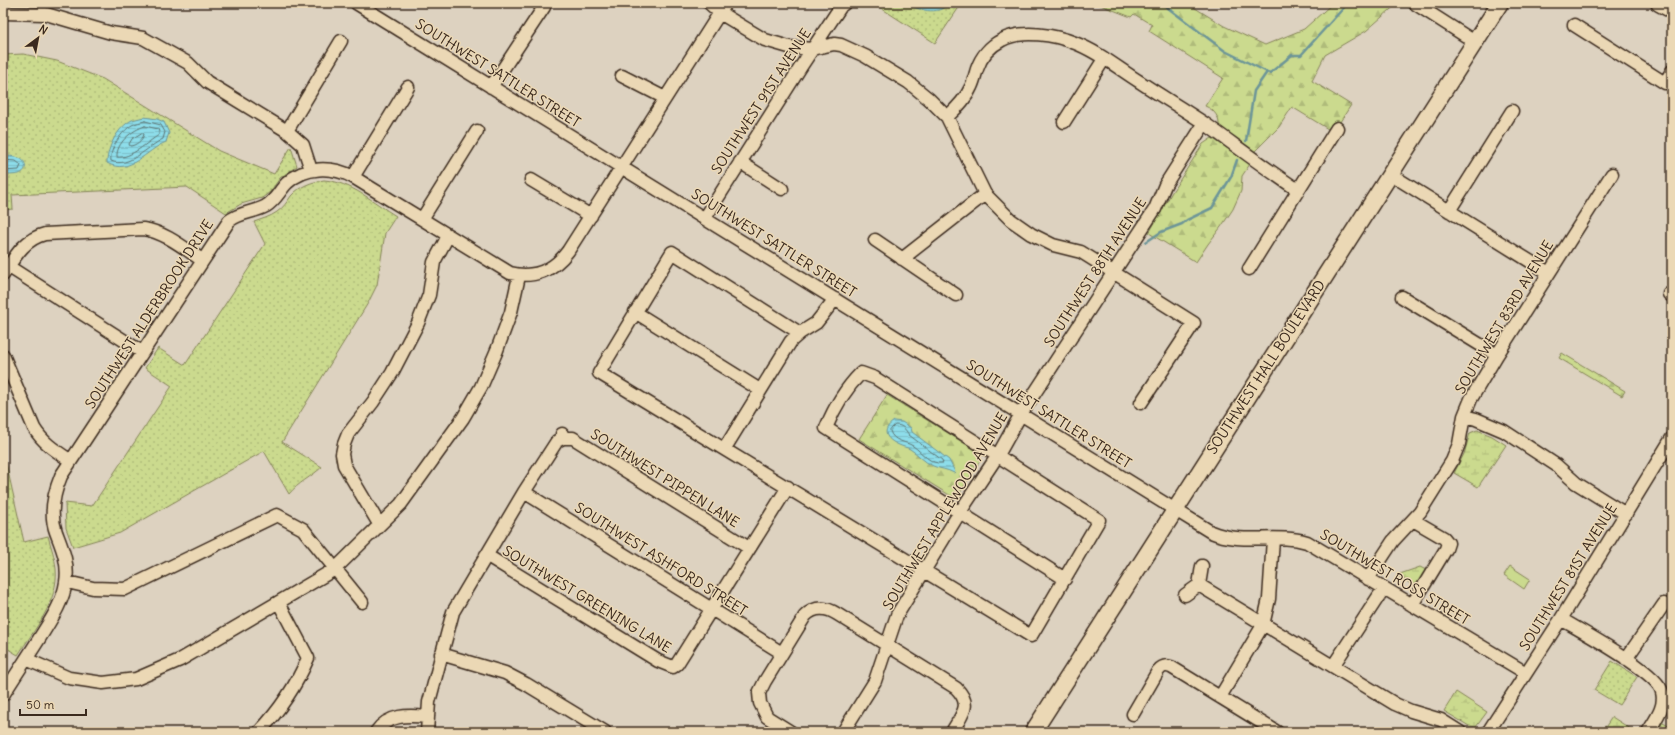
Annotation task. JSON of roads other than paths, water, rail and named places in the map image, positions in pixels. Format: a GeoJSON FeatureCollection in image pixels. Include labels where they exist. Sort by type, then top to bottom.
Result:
{"type":"FeatureCollection","features":[{"type":"Feature","properties":{"kind":"main road","name":"SOUTHWEST HALL BOULEVARD"},"geometry":{"type":"LineString","coordinates":[[1032,732],[1500,3]]}},
{"type":"Feature","properties":{"kind":"main road"},"geometry":{"type":"LineString","coordinates":[[1659,3],[1672,10]]}},
{"type":"Feature","properties":{"kind":"street"},"geometry":{"type":"LineString","coordinates":[[709,3],[723,8],[765,40],[789,47],[812,49],[834,44],[865,56],[908,82],[947,117],[985,194],[1011,220],[1031,234],[1053,245],[1080,252],[1194,323],[1141,403]]}},
{"type":"Feature","properties":{"kind":"street","name":"SOUTHWEST 91ST AVENUE"},"geometry":{"type":"LineString","coordinates":[[705,218],[812,49],[841,6],[845,3]]}},
{"type":"Feature","properties":{"kind":"street"},"geometry":{"type":"LineString","coordinates":[[1414,3],[1475,42]]}},
{"type":"Feature","properties":{"kind":"street","name":"SOUTHWEST SATTLER STREET"},"geometry":{"type":"LineString","coordinates":[[360,4],[491,87],[1175,510]]}},
{"type":"Feature","properties":{"kind":"street"},"geometry":{"type":"LineString","coordinates":[[491,87],[544,5]]}},
{"type":"Feature","properties":{"kind":"street","name":"SOUTHWEST ALDERBROOK DRIVE"},"geometry":{"type":"LineString","coordinates":[[3,695],[59,605],[66,582],[66,560],[56,531],[53,509],[58,484],[71,461],[224,226],[234,217],[266,206],[273,201],[290,181],[311,170],[334,169],[353,177],[510,273],[520,276],[544,272],[557,263],[568,251],[723,8]]}},
{"type":"Feature","properties":{"kind":"street"},"geometry":{"type":"LineString","coordinates":[[5,10],[46,14],[111,33],[143,38],[188,63],[207,82],[286,131],[303,145],[311,170]]}},
{"type":"Feature","properties":{"kind":"street"},"geometry":{"type":"LineString","coordinates":[[1574,25],[1665,83],[1672,71]]}},
{"type":"Feature","properties":{"kind":"street"},"geometry":{"type":"LineString","coordinates":[[947,117],[963,101],[972,85],[981,60],[994,45],[1003,39],[1014,35],[1024,34],[1057,37],[1088,49],[1104,59],[1204,124],[1256,162],[1298,190]]}},
{"type":"Feature","properties":{"kind":"street"},"geometry":{"type":"LineString","coordinates":[[286,131],[341,41]]}},
{"type":"Feature","properties":{"kind":"street"},"geometry":{"type":"LineString","coordinates":[[1064,122],[1104,59]]}},
{"type":"Feature","properties":{"kind":"street"},"geometry":{"type":"LineString","coordinates":[[622,76],[665,98]]}},
{"type":"Feature","properties":{"kind":"street"},"geometry":{"type":"LineString","coordinates":[[353,177],[408,87]]}},
{"type":"Feature","properties":{"kind":"street"},"geometry":{"type":"LineString","coordinates":[[1449,212],[1512,111]]}},
{"type":"Feature","properties":{"kind":"street","name":"SOUTHWEST 88TH AVENUE"},"geometry":{"type":"LineString","coordinates":[[1022,414],[1155,209],[1165,185],[1204,124]]}},
{"type":"Feature","properties":{"kind":"street"},"geometry":{"type":"LineString","coordinates":[[1249,269],[1337,128]]}},
{"type":"Feature","properties":{"kind":"street"},"geometry":{"type":"LineString","coordinates":[[422,219],[477,131]]}},
{"type":"Feature","properties":{"kind":"street"},"geometry":{"type":"LineString","coordinates":[[740,162],[782,190]]}},
{"type":"Feature","properties":{"kind":"street"},"geometry":{"type":"LineString","coordinates":[[1390,174],[1549,273]]}},
{"type":"Feature","properties":{"kind":"street","name":"SOUTHWEST 83RD AVENUE"},"geometry":{"type":"LineString","coordinates":[[1368,579],[1393,541],[1420,512],[1457,452],[1464,416],[1471,399],[1497,355],[1612,174]]}},
{"type":"Feature","properties":{"kind":"street"},"geometry":{"type":"LineString","coordinates":[[531,180],[591,216]]}},
{"type":"Feature","properties":{"kind":"street"},"geometry":{"type":"LineString","coordinates":[[902,259],[985,194]]}},
{"type":"Feature","properties":{"kind":"street"},"geometry":{"type":"LineString","coordinates":[[142,352],[5,268],[25,244],[36,236],[45,234],[143,229],[153,230],[162,234],[202,260]]}},
{"type":"Feature","properties":{"kind":"street"},"geometry":{"type":"LineString","coordinates":[[379,524],[344,465],[342,454],[344,444],[348,434],[392,373],[411,338],[429,294],[434,262],[448,236]]}},
{"type":"Feature","properties":{"kind":"street"},"geometry":{"type":"LineString","coordinates":[[875,240],[956,295]]}},
{"type":"Feature","properties":{"kind":"street"},"geometry":{"type":"LineString","coordinates":[[800,333],[672,252],[599,372],[1031,636],[1065,579],[1099,520],[875,378],[861,373],[852,382],[831,415],[826,428],[1065,579]]}},
{"type":"Feature","properties":{"kind":"street"},"geometry":{"type":"LineString","coordinates":[[26,659],[69,678],[103,683],[136,679],[180,660],[279,603],[335,568],[401,504],[463,418],[481,387],[511,312],[520,276]]}},
{"type":"Feature","properties":{"kind":"street"},"geometry":{"type":"LineString","coordinates":[[1402,297],[1497,355]]}},
{"type":"Feature","properties":{"kind":"street"},"geometry":{"type":"LineString","coordinates":[[725,448],[791,341],[800,333],[816,323],[835,299]]}},
{"type":"Feature","properties":{"kind":"street"},"geometry":{"type":"LineString","coordinates":[[635,312],[760,390]]}},
{"type":"Feature","properties":{"kind":"street"},"geometry":{"type":"LineString","coordinates":[[3,355],[34,428],[40,438],[49,447],[71,461]]}},
{"type":"Feature","properties":{"kind":"street","name":"SOUTHWEST APPLEWOOD AVENUE"},"geometry":{"type":"LineString","coordinates":[[843,732],[875,681],[898,615],[960,512],[998,455],[1022,414]]}},
{"type":"Feature","properties":{"kind":"street"},"geometry":{"type":"LineString","coordinates":[[1464,416],[1476,419],[1504,431],[1556,465],[1576,483],[1626,514]]}},
{"type":"Feature","properties":{"kind":"street","name":"SOUTHWEST PIPPEN LANE"},"geometry":{"type":"LineString","coordinates":[[524,492],[557,441],[562,436],[573,438],[749,548]]}},
{"type":"Feature","properties":{"kind":"street","name":"SOUTHWEST 81ST AVENUE"},"geometry":{"type":"LineString","coordinates":[[1488,732],[1561,618],[1672,438]]}},
{"type":"Feature","properties":{"kind":"street"},"geometry":{"type":"LineString","coordinates":[[712,608],[788,487]]}},
{"type":"Feature","properties":{"kind":"street"},"geometry":{"type":"LineString","coordinates":[[427,732],[429,702],[453,612],[524,492]]}},
{"type":"Feature","properties":{"kind":"street","name":"SOUTHWEST ASHFORD STREET"},"geometry":{"type":"LineString","coordinates":[[524,492],[782,653]]}},
{"type":"Feature","properties":{"kind":"street","name":"SOUTHWEST ROSS STREET"},"geometry":{"type":"LineString","coordinates":[[1175,510],[1219,535],[1241,538],[1285,538],[1307,542],[1526,673]]}},
{"type":"Feature","properties":{"kind":"street"},"geometry":{"type":"LineString","coordinates":[[66,582],[93,588],[125,589],[277,515],[303,529],[362,602]]}},
{"type":"Feature","properties":{"kind":"street"},"geometry":{"type":"LineString","coordinates":[[1412,605],[1446,549],[1448,543],[1444,538],[1413,520]]}},
{"type":"Feature","properties":{"kind":"street"},"geometry":{"type":"LineString","coordinates":[[1220,697],[1263,625],[1269,599],[1273,539]]}},
{"type":"Feature","properties":{"kind":"street","name":"SOUTHWEST GREENING LANE"},"geometry":{"type":"LineString","coordinates":[[486,555],[658,661],[673,667],[677,664],[712,608]]}},
{"type":"Feature","properties":{"kind":"street"},"geometry":{"type":"LineString","coordinates":[[1185,596],[1199,585],[1202,566]]}},
{"type":"Feature","properties":{"kind":"street"},"geometry":{"type":"LineString","coordinates":[[1199,585],[1263,625],[1400,706],[1441,720],[1460,732]]}},
{"type":"Feature","properties":{"kind":"street"},"geometry":{"type":"LineString","coordinates":[[1333,666],[1384,588]]}},
{"type":"Feature","properties":{"kind":"street"},"geometry":{"type":"LineString","coordinates":[[260,732],[272,718],[299,679],[308,658],[279,603]]}},
{"type":"Feature","properties":{"kind":"street"},"geometry":{"type":"LineString","coordinates":[[1626,658],[1664,604]]}},
{"type":"Feature","properties":{"kind":"street"},"geometry":{"type":"LineString","coordinates":[[792,732],[767,717],[760,703],[759,693],[761,687],[782,653],[809,613],[817,608],[822,608],[837,614],[949,683],[961,693],[965,699],[965,711],[952,732]]}},
{"type":"Feature","properties":{"kind":"street"},"geometry":{"type":"LineString","coordinates":[[1561,618],[1626,658],[1653,678],[1660,686],[1662,692],[1662,706],[1648,732]]}},
{"type":"Feature","properties":{"kind":"street"},"geometry":{"type":"LineString","coordinates":[[441,654],[505,673],[605,732]]}},
{"type":"Feature","properties":{"kind":"street"},"geometry":{"type":"LineString","coordinates":[[1132,714],[1158,671],[1162,666],[1167,665],[1277,732]]}},
{"type":"Feature","properties":{"kind":"street"},"geometry":{"type":"LineString","coordinates":[[376,732],[383,724],[398,716],[427,717]]}},
{"type":"Feature","properties":{"kind":"water"},"geometry":{"type":"Polygon","coordinates":[[[905,3],[948,3],[939,10],[934,11],[915,8],[905,3]]]}},
{"type":"Feature","properties":{"kind":"water"},"geometry":{"type":"Polygon","coordinates":[[[144,117],[157,119],[164,122],[169,133],[166,142],[131,164],[115,166],[107,163],[111,144],[122,127],[132,120],[144,117]]]}},
{"type":"Feature","properties":{"kind":"water"},"geometry":{"type":"Polygon","coordinates":[[[3,156],[22,159],[25,164],[24,171],[19,174],[3,175],[3,156]]]}},
{"type":"Feature","properties":{"kind":"water"},"geometry":{"type":"Polygon","coordinates":[[[894,421],[902,422],[911,428],[912,432],[949,460],[955,472],[954,473],[933,466],[910,449],[890,440],[886,434],[886,431],[890,424],[894,421]]]}},
{"type":"Feature","properties":{"kind":"waterway"},"geometry":{"type":"LineString","coordinates":[[1159,3],[1164,5],[1225,51],[1267,72]]}},
{"type":"Feature","properties":{"kind":"waterway"},"geometry":{"type":"LineString","coordinates":[[1246,141],[1254,91],[1267,72],[1270,73],[1292,55],[1301,55],[1348,3]]}},
{"type":"Feature","properties":{"kind":"waterway"},"geometry":{"type":"LineString","coordinates":[[1146,242],[1161,232],[1182,224],[1212,208],[1231,177],[1237,160]]}}]}
